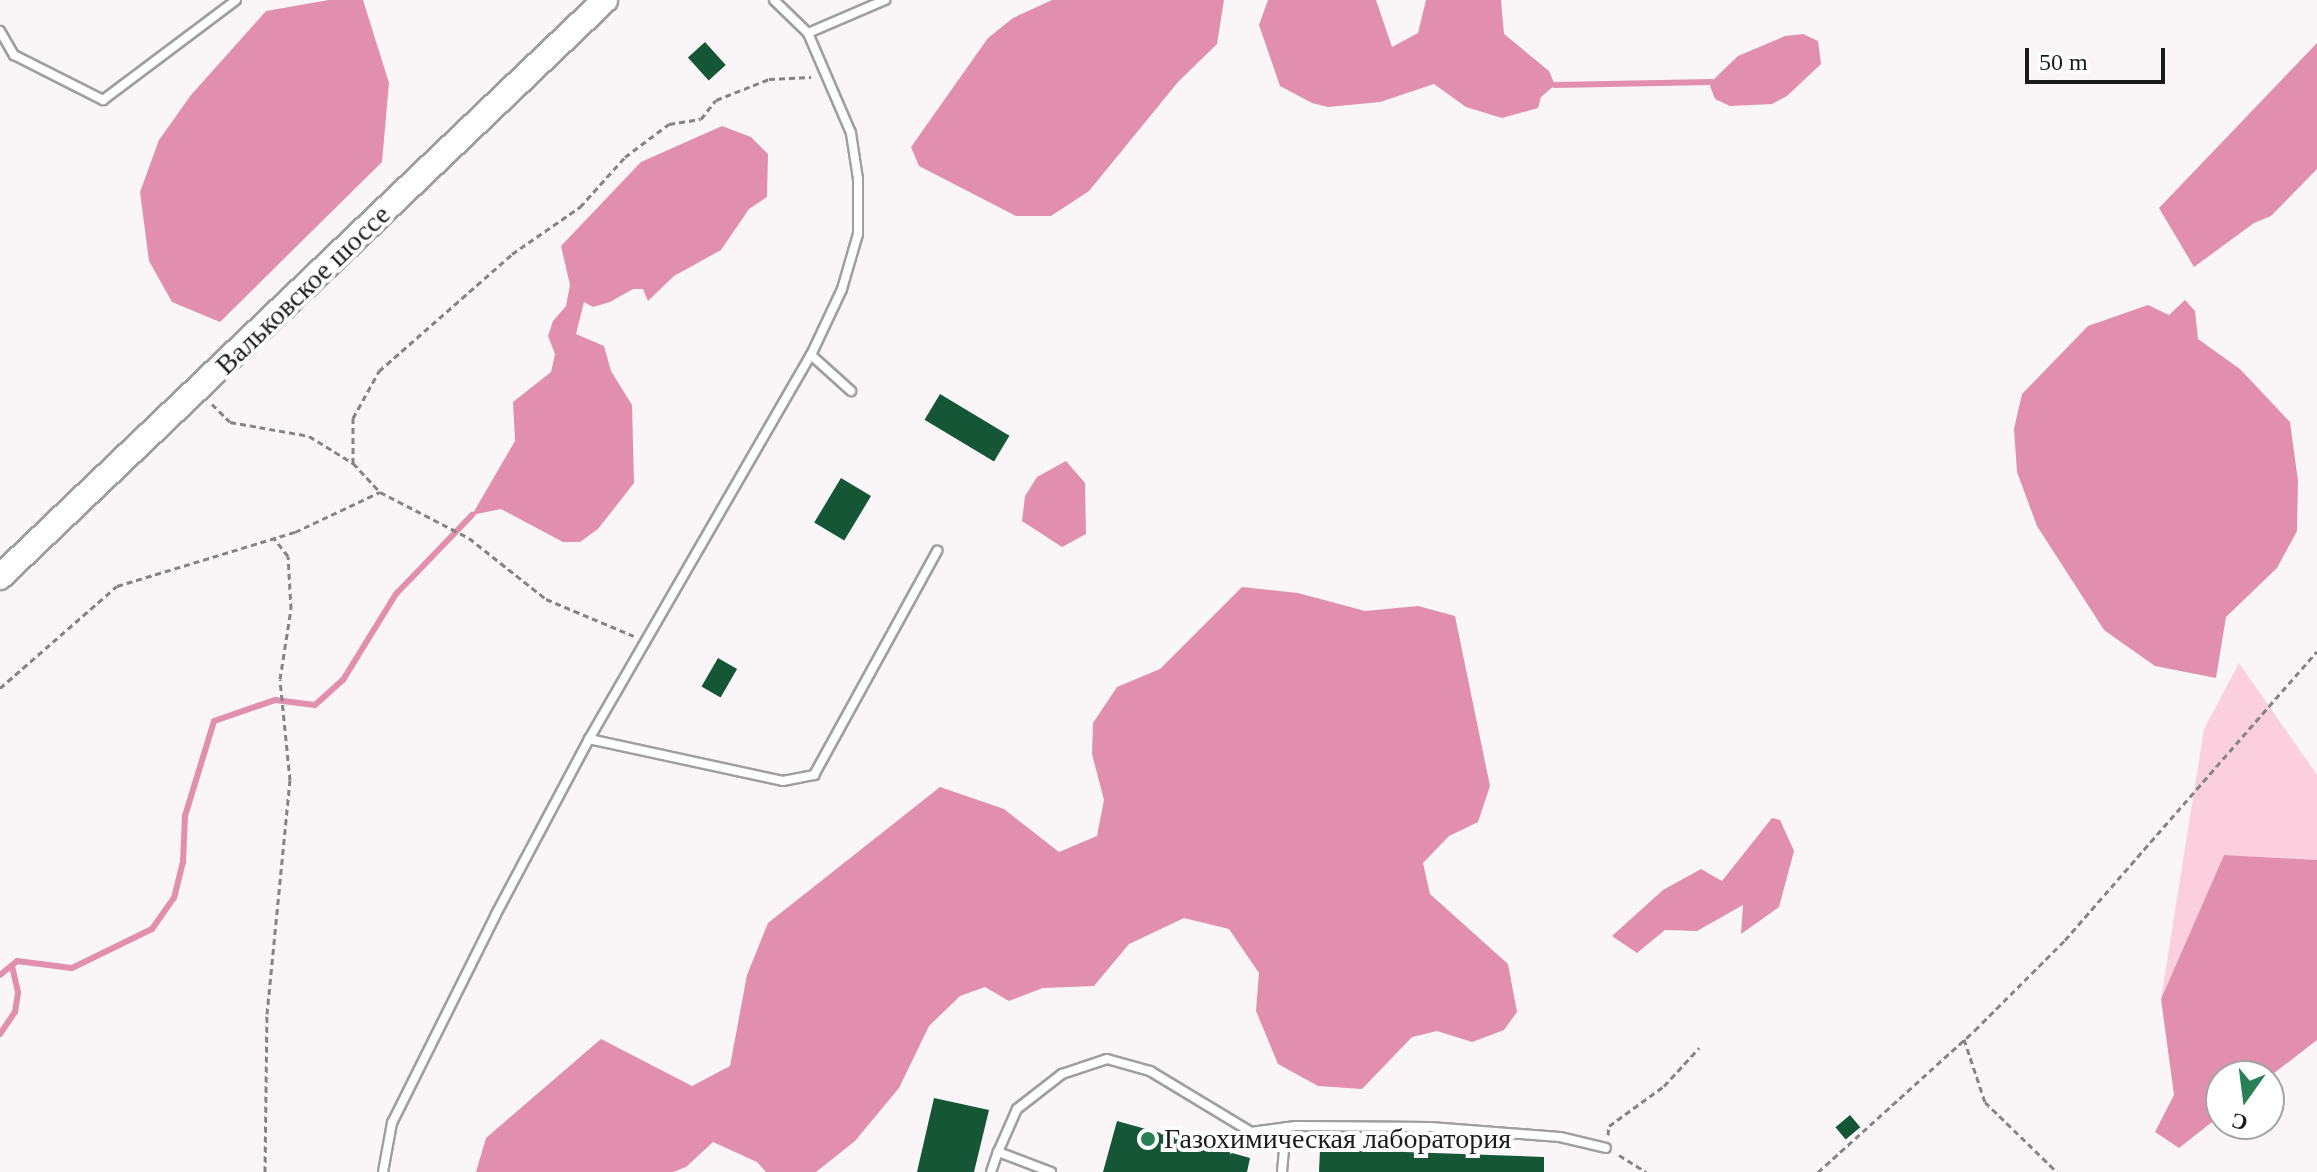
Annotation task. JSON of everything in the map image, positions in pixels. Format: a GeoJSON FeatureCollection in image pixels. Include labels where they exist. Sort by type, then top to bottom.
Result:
{"type":"FeatureCollection","features":[{"type":"Feature","properties":{"kind":"main road","name":"Вальковское шоссе"},"geometry":{"type":"LineString","coordinates":[[0,577],[605,0]]}},
{"type":"Feature","properties":{"kind":"lane"},"geometry":{"type":"LineString","coordinates":[[0,31],[14,55],[103,100],[236,0]]}},
{"type":"Feature","properties":{"kind":"lane"},"geometry":{"type":"LineString","coordinates":[[383,1172],[392,1123],[589,739],[811,355],[842,289],[858,234],[858,179],[851,133],[808,33],[774,0]]}},
{"type":"Feature","properties":{"kind":"lane"},"geometry":{"type":"LineString","coordinates":[[808,33],[885,0]]}},
{"type":"Feature","properties":{"kind":"lane"},"geometry":{"type":"LineString","coordinates":[[811,355],[851,391]]}},
{"type":"Feature","properties":{"kind":"lane"},"geometry":{"type":"LineString","coordinates":[[589,739],[783,781],[814,775],[937,551]]}},
{"type":"Feature","properties":{"kind":"lane"},"geometry":{"type":"LineString","coordinates":[[991,1172],[1017,1109],[1062,1074],[1107,1059],[1150,1071],[1251,1132],[1286,1127],[1430,1127],[1560,1137],[1606,1148]]}},
{"type":"Feature","properties":{"kind":"lane"},"geometry":{"type":"LineString","coordinates":[[1282,1172],[1286,1127]]}},
{"type":"Feature","properties":{"kind":"lane"},"geometry":{"type":"LineString","coordinates":[[998,1152],[1051,1172]]}},
{"type":"Feature","properties":{"kind":"path"},"geometry":{"type":"LineString","coordinates":[[353,463],[353,418],[379,371],[512,254],[580,207],[625,157],[669,124],[701,119],[716,100],[769,79],[829,76]]}},
{"type":"Feature","properties":{"kind":"path"},"geometry":{"type":"LineString","coordinates":[[198,391],[230,422],[309,436],[353,463],[380,492],[447,523],[469,538],[546,599],[645,641]]}},
{"type":"Feature","properties":{"kind":"path"},"geometry":{"type":"LineString","coordinates":[[0,688],[117,586],[295,532],[380,492]]}},
{"type":"Feature","properties":{"kind":"path"},"geometry":{"type":"LineString","coordinates":[[265,1172],[267,1014],[290,780],[281,688],[291,609],[289,569],[288,556],[273,537]]}},
{"type":"Feature","properties":{"kind":"path"},"geometry":{"type":"LineString","coordinates":[[1818,1172],[1964,1039],[2065,940],[2317,651]]}},
{"type":"Feature","properties":{"kind":"path"},"geometry":{"type":"LineString","coordinates":[[1964,1039],[1985,1102],[2057,1172]]}},
{"type":"Feature","properties":{"kind":"path"},"geometry":{"type":"LineString","coordinates":[[1646,1172],[1606,1148],[1609,1126],[1664,1086],[1699,1048]]}},
{"type":"Feature","properties":{"kind":"shaded area"},"geometry":{"type":"Polygon","coordinates":[[[329,0],[363,0],[389,83],[382,162],[220,322],[172,302],[149,261],[140,192],[159,140],[191,95],[266,11],[329,0]]]}},
{"type":"Feature","properties":{"kind":"shaded area"},"geometry":{"type":"Polygon","coordinates":[[[1052,0],[1224,0],[1217,44],[1178,82],[1089,191],[1051,216],[1016,216],[919,166],[911,147],[988,38],[1013,18],[1052,0]]]}},
{"type":"Feature","properties":{"kind":"shaded area"},"geometry":{"type":"Polygon","coordinates":[[[1268,0],[1376,0],[1392,47],[1418,33],[1426,0],[1501,0],[1504,34],[1549,71],[1555,85],[1541,97],[1538,108],[1502,118],[1466,107],[1434,84],[1380,102],[1328,107],[1312,103],[1280,86],[1259,25],[1268,0]]]}},
{"type":"Feature","properties":{"kind":"shaded area"},"geometry":{"type":"Polygon","coordinates":[[[1803,34],[1818,41],[1821,64],[1787,96],[1772,104],[1730,106],[1715,99],[1710,86],[1738,56],[1785,36],[1803,34]]]}},
{"type":"Feature","properties":{"kind":"shaded area"},"geometry":{"type":"Polygon","coordinates":[[[2317,43],[2317,169],[2271,216],[2254,223],[2194,267],[2159,208],[2317,43]]]}},
{"type":"Feature","properties":{"kind":"shaded area"},"geometry":{"type":"Polygon","coordinates":[[[722,126],[751,137],[768,154],[767,197],[749,209],[721,250],[674,276],[648,301],[643,289],[633,289],[610,302],[593,307],[584,302],[576,334],[604,346],[611,371],[632,405],[634,483],[598,529],[580,542],[563,542],[501,509],[472,515],[515,441],[513,402],[551,372],[555,354],[548,336],[553,321],[566,306],[570,285],[561,246],[641,162],[722,126]]]}},
{"type":"Feature","properties":{"kind":"shaded area"},"geometry":{"type":"Polygon","coordinates":[[[2185,300],[2195,311],[2198,339],[2240,369],[2290,422],[2298,481],[2297,531],[2277,568],[2226,617],[2216,678],[2155,666],[2104,630],[2037,526],[2017,472],[2014,429],[2022,394],[2088,326],[2148,305],[2169,315],[2185,300]]]}},
{"type":"Feature","properties":{"kind":"shaded area"},"geometry":{"type":"Polygon","coordinates":[[[1066,461],[1085,483],[1086,534],[1062,547],[1022,521],[1025,496],[1037,477],[1066,461]]]}},
{"type":"Feature","properties":{"kind":"shaded area"},"geometry":{"type":"Polygon","coordinates":[[[1242,587],[1298,593],[1365,611],[1418,606],[1455,616],[1490,786],[1478,822],[1449,836],[1423,863],[1430,894],[1508,964],[1517,1012],[1504,1030],[1472,1042],[1437,1031],[1412,1037],[1362,1089],[1318,1086],[1278,1064],[1256,1011],[1259,973],[1229,929],[1184,918],[1129,944],[1094,986],[1043,988],[1009,1001],[985,987],[960,996],[929,1026],[899,1088],[855,1141],[816,1172],[766,1172],[757,1162],[713,1142],[686,1167],[673,1172],[476,1172],[486,1138],[601,1039],[692,1086],[730,1066],[747,975],[768,923],[940,787],[1004,809],[1059,852],[1097,836],[1104,800],[1092,754],[1093,723],[1117,687],[1160,669],[1242,587]]]}},
{"type":"Feature","properties":{"kind":"shaded area"},"geometry":{"type":"Polygon","coordinates":[[[2239,663],[2317,775],[2317,860],[2224,855],[2161,999],[2204,729],[2239,663]]]}},
{"type":"Feature","properties":{"kind":"shaded area"},"geometry":{"type":"Polygon","coordinates":[[[1772,818],[1780,820],[1794,851],[1779,907],[1741,934],[1743,905],[1697,931],[1665,930],[1637,953],[1612,936],[1663,890],[1701,869],[1722,881],[1772,818]]]}},
{"type":"Feature","properties":{"kind":"shaded area"},"geometry":{"type":"Polygon","coordinates":[[[2224,855],[2317,860],[2317,1040],[2285,1065],[2285,1060],[2205,1060],[2205,1128],[2179,1148],[2155,1132],[2174,1095],[2161,999],[2224,855]]]}},
{"type":"Feature","properties":{"kind":"building"},"geometry":{"type":"Polygon","coordinates":[[[705,42],[726,65],[709,80],[688,57],[705,42]]]}},
{"type":"Feature","properties":{"kind":"building"},"geometry":{"type":"Polygon","coordinates":[[[940,394],[1009,436],[994,461],[925,420],[940,394]]]}},
{"type":"Feature","properties":{"kind":"building"},"geometry":{"type":"Polygon","coordinates":[[[841,478],[871,496],[844,541],[814,523],[841,478]]]}},
{"type":"Feature","properties":{"kind":"building"},"geometry":{"type":"Polygon","coordinates":[[[718,658],[737,669],[721,698],[702,687],[718,658]]]}},
{"type":"Feature","properties":{"kind":"building"},"geometry":{"type":"Polygon","coordinates":[[[934,1098],[989,1110],[974,1172],[917,1172],[934,1098]]]}},
{"type":"Feature","properties":{"kind":"building"},"geometry":{"type":"Polygon","coordinates":[[[1850,1115],[1860,1127],[1846,1139],[1835,1127],[1850,1115]]]}},
{"type":"Feature","properties":{"kind":"building","name":"Газохимическая лаборатория"},"geometry":{"type":"Polygon","coordinates":[[[1117,1121],[1250,1158],[1247,1172],[1103,1172],[1117,1121]]]}},
{"type":"Feature","properties":{"kind":"building"},"geometry":{"type":"Polygon","coordinates":[[[1320,1149],[1544,1157],[1544,1172],[1319,1172],[1320,1149]]]}},
{"type":"Feature","properties":{"kind":"waterway"},"geometry":{"type":"LineString","coordinates":[[1555,85],[1712,82]]}},
{"type":"Feature","properties":{"kind":"waterway"},"geometry":{"type":"LineString","coordinates":[[0,975],[17,961],[72,968],[152,929],[174,898],[183,862],[185,816],[214,721],[275,700],[315,705],[343,680],[396,594],[472,515]]}},
{"type":"Feature","properties":{"kind":"waterway"},"geometry":{"type":"LineString","coordinates":[[0,1034],[15,1012],[18,992],[12,966]]}},
{"type":"Feature","properties":{"kind":"place","name":"Газохимическая лаборатория"},"geometry":{"type":"Point","coordinates":[1148,1139]}}]}
